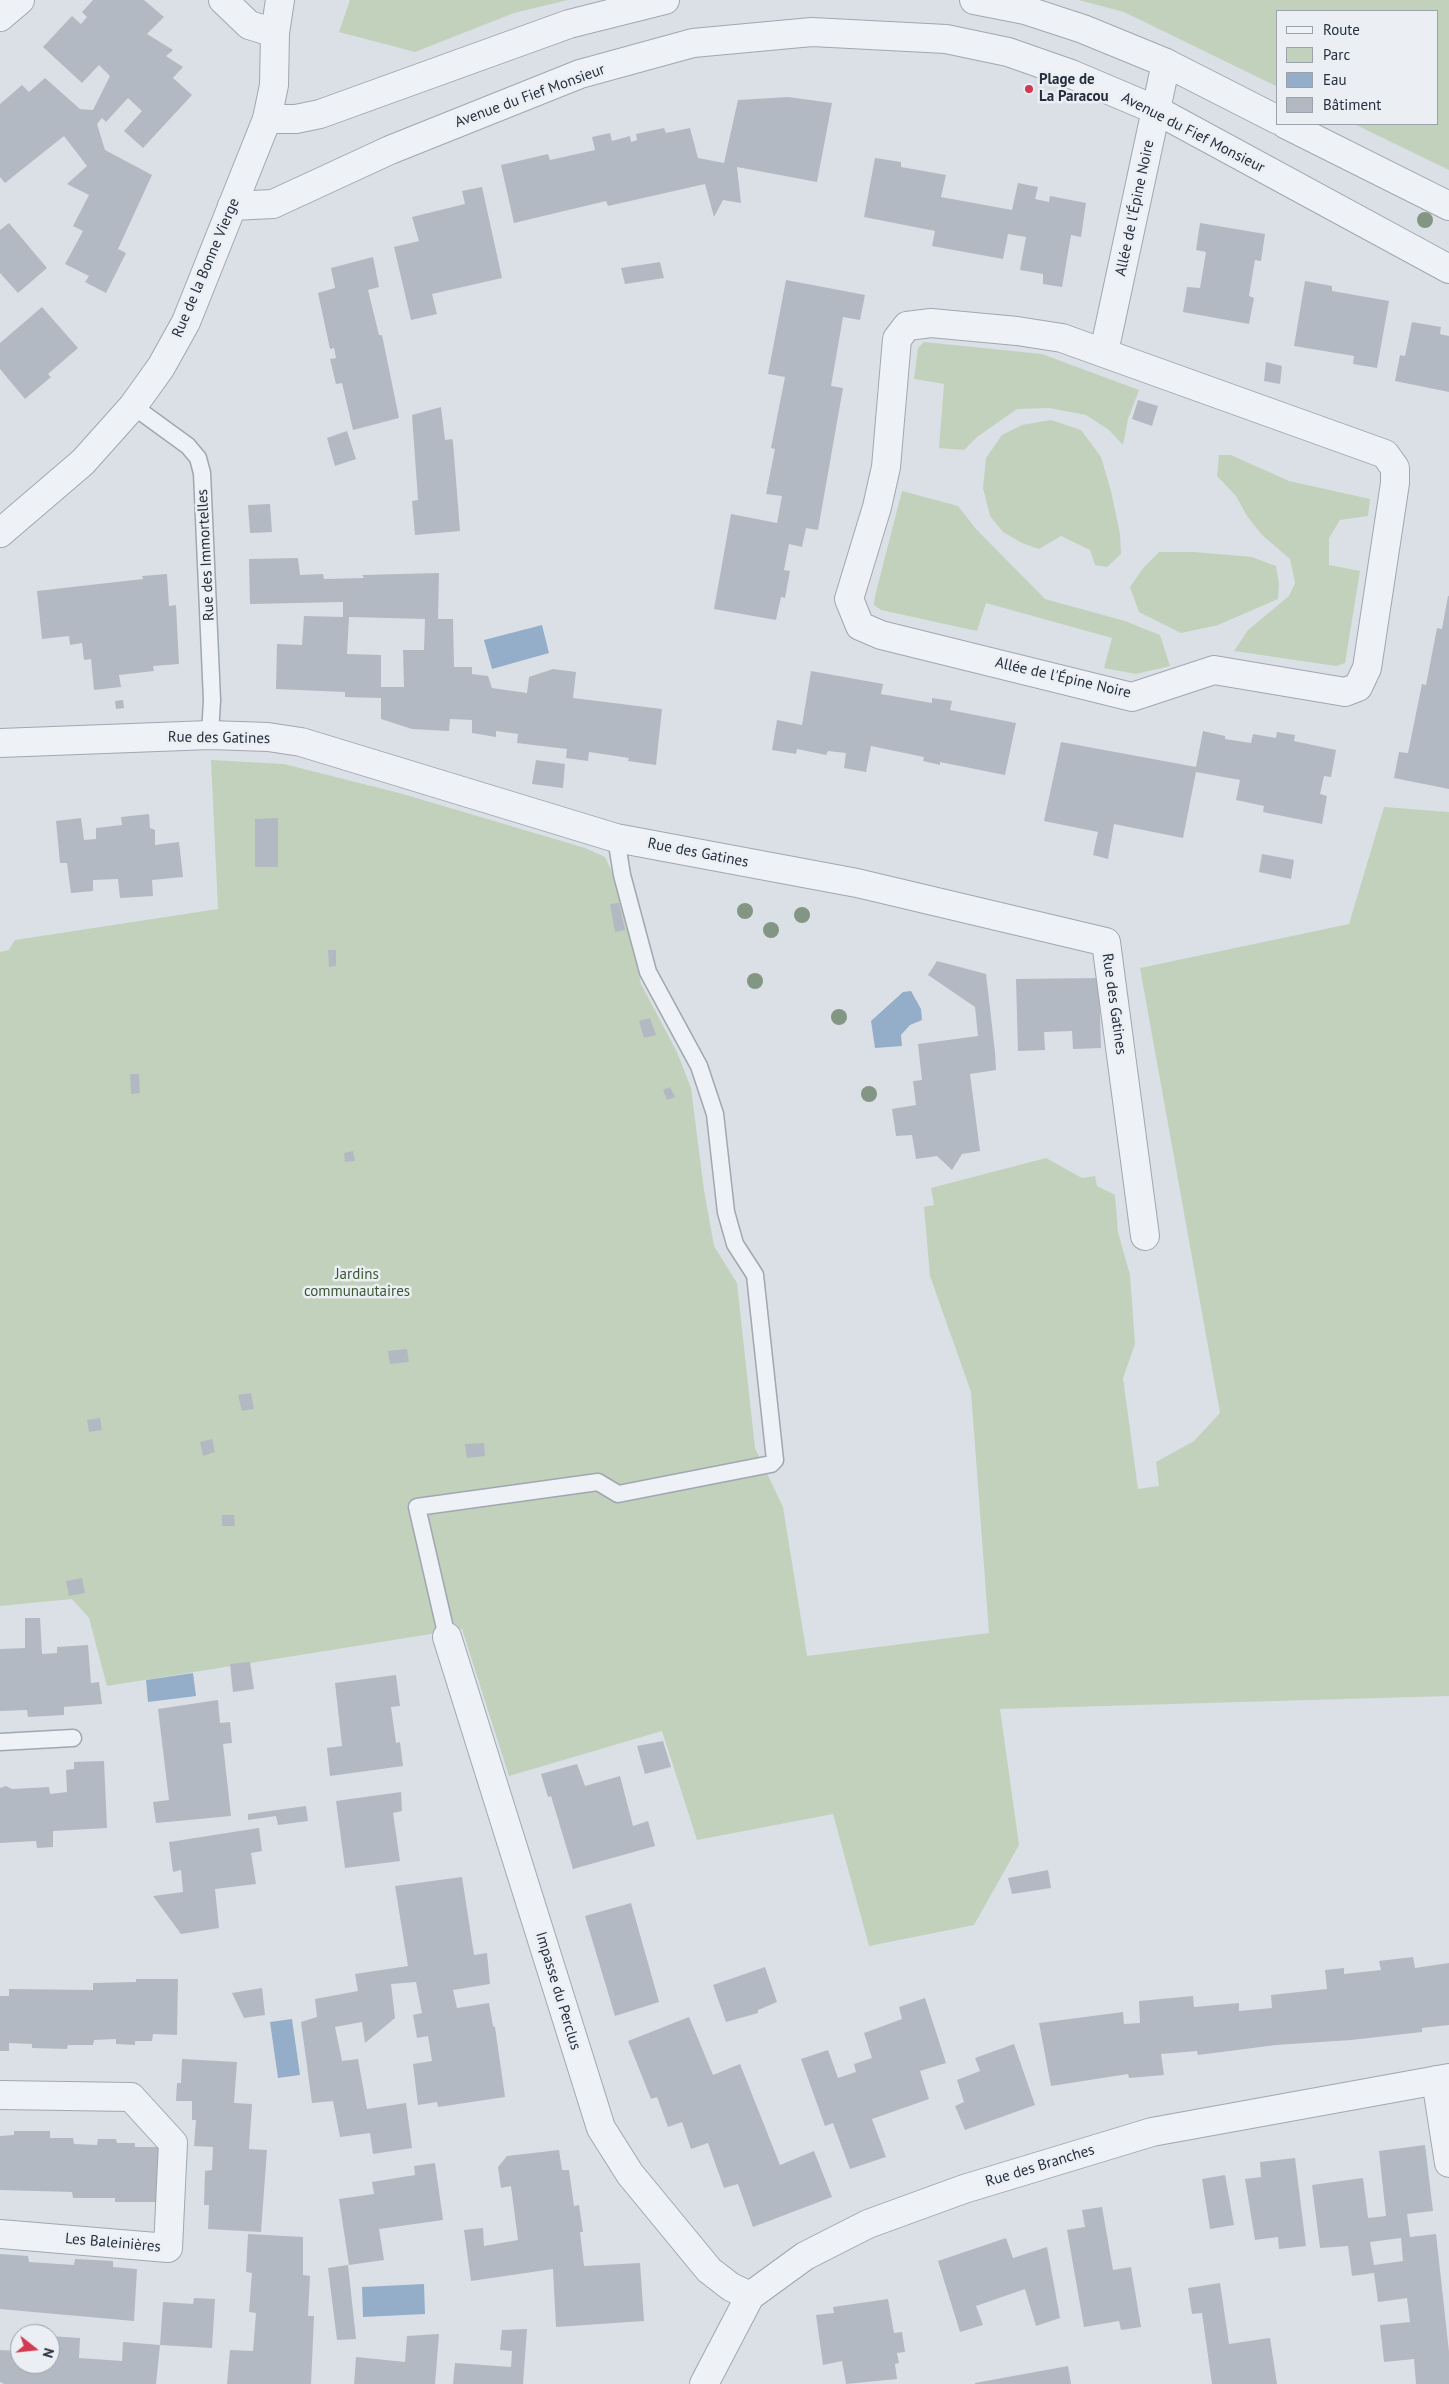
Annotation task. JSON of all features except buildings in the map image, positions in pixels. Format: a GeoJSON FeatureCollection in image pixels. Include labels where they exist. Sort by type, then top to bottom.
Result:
{"type":"FeatureCollection","features":[{"type":"Feature","properties":{"kind":"street"},"geometry":{"type":"LineString","coordinates":[[0,17],[20,0]]}},
{"type":"Feature","properties":{"kind":"street"},"geometry":{"type":"LineString","coordinates":[[223,0],[249,25],[275,33]]}},
{"type":"Feature","properties":{"kind":"street","name":"Rue de la Bonne Vierge"},"geometry":{"type":"LineString","coordinates":[[0,533],[83,462],[133,406],[161,367],[186,322],[267,119],[274,85],[275,33],[280,0]]}},
{"type":"Feature","properties":{"kind":"street"},"geometry":{"type":"LineString","coordinates":[[267,119],[296,119],[320,114],[569,24],[665,0]]}},
{"type":"Feature","properties":{"kind":"street"},"geometry":{"type":"LineString","coordinates":[[974,0],[1025,10],[1166,63],[1276,119]]}},
{"type":"Feature","properties":{"kind":"street","name":"Avenue du Fief Monsieur"},"geometry":{"type":"LineString","coordinates":[[232,206],[273,204],[390,150],[580,74],[693,43],[812,32],[946,39],[1008,52],[1071,74],[1156,110],[1449,269]]}},
{"type":"Feature","properties":{"kind":"street","name":"Allée de l'Épine Noire"},"geometry":{"type":"LineString","coordinates":[[1104,352],[1166,63]]}},
{"type":"Feature","properties":{"kind":"street"},"geometry":{"type":"LineString","coordinates":[[1287,125],[1449,206]]}},
{"type":"Feature","properties":{"kind":"street","name":"Allée de l'Épine Noire"},"geometry":{"type":"LineString","coordinates":[[931,324],[1017,331],[1062,338],[1104,352],[1385,454],[1395,468],[1395,483],[1367,668],[1358,687],[1345,692],[1214,670],[1132,697],[880,634],[860,626],[849,599],[877,507],[886,467],[896,339],[907,326],[931,324]]}},
{"type":"Feature","properties":{"kind":"street","name":"Rue des Gatines"},"geometry":{"type":"LineString","coordinates":[[0,743],[210,735],[268,736],[301,742],[616,838],[857,883],[1106,942],[1145,1236]]}},
{"type":"Feature","properties":{"kind":"street","name":"Impasse du Perclus"},"geometry":{"type":"LineString","coordinates":[[447,1637],[601,2128],[630,2174],[708,2270],[731,2287],[750,2296]]}},
{"type":"Feature","properties":{"kind":"street"},"geometry":{"type":"LineString","coordinates":[[1443,2079],[1449,2163]]}},
{"type":"Feature","properties":{"kind":"street","name":"Rue des Branches"},"geometry":{"type":"LineString","coordinates":[[704,2384],[750,2296],[805,2256],[860,2228],[964,2189],[1152,2132],[1443,2079]]}},
{"type":"Feature","properties":{"kind":"street","name":"Les Baleinières"},"geometry":{"type":"LineString","coordinates":[[0,2095],[131,2097],[173,2143],[168,2248],[0,2234]]}},
{"type":"Feature","properties":{"kind":"lane","name":"Rue des Immortelles"},"geometry":{"type":"LineString","coordinates":[[133,406],[188,446],[198,458],[202,474],[212,700],[210,735]]}},
{"type":"Feature","properties":{"kind":"lane"},"geometry":{"type":"LineString","coordinates":[[447,1637],[417,1507],[598,1482],[618,1494],[771,1464],[775,1460],[755,1275],[734,1244],[726,1212],[715,1114],[699,1066],[648,972],[622,875],[616,838]]}},
{"type":"Feature","properties":{"kind":"lane"},"geometry":{"type":"LineString","coordinates":[[0,1742],[73,1738]]}},
{"type":"Feature","properties":{"kind":"green space"},"geometry":{"type":"Polygon","coordinates":[[[350,0],[568,0],[514,13],[415,52],[339,32],[350,0]]]}},
{"type":"Feature","properties":{"kind":"green space"},"geometry":{"type":"Polygon","coordinates":[[[1078,0],[1449,0],[1449,170],[1356,125],[1439,125],[1439,10],[1276,10],[1276,86],[1124,12],[1078,0]]]}},
{"type":"Feature","properties":{"kind":"green space"},"geometry":{"type":"Polygon","coordinates":[[[924,342],[1042,354],[1139,390],[1128,419],[1123,445],[1109,430],[1086,415],[1049,408],[1017,409],[977,437],[964,450],[939,448],[944,384],[914,379],[918,348],[924,342]]]}},
{"type":"Feature","properties":{"kind":"green space"},"geometry":{"type":"Polygon","coordinates":[[[1051,420],[1081,430],[1101,457],[1111,491],[1120,534],[1121,554],[1107,567],[1095,565],[1090,550],[1061,536],[1039,549],[1022,543],[1003,532],[990,516],[983,488],[986,458],[1002,435],[1022,425],[1051,420]]]}},
{"type":"Feature","properties":{"kind":"green space"},"geometry":{"type":"Polygon","coordinates":[[[1219,455],[1231,455],[1289,481],[1370,499],[1368,516],[1340,520],[1329,538],[1329,565],[1360,571],[1345,663],[1336,666],[1234,651],[1248,630],[1289,596],[1295,583],[1290,559],[1262,535],[1247,516],[1236,496],[1217,476],[1219,455]]]}},
{"type":"Feature","properties":{"kind":"green space"},"geometry":{"type":"Polygon","coordinates":[[[902,491],[958,506],[976,529],[1045,599],[1125,621],[1160,635],[1170,666],[1136,674],[1104,668],[1112,638],[986,603],[977,631],[881,610],[874,605],[875,596],[902,491]]]}},
{"type":"Feature","properties":{"kind":"green space"},"geometry":{"type":"Polygon","coordinates":[[[1159,552],[1194,552],[1252,557],[1276,566],[1279,584],[1278,599],[1218,625],[1181,633],[1139,612],[1130,587],[1144,567],[1159,552]]]}},
{"type":"Feature","properties":{"kind":"green space","name":"Jardins communautaires"},"geometry":{"type":"Polygon","coordinates":[[[211,760],[284,764],[403,794],[585,848],[605,857],[619,887],[641,984],[677,1052],[691,1088],[704,1190],[714,1246],[737,1283],[755,1448],[783,1507],[807,1656],[989,1633],[971,1392],[930,1276],[924,1207],[934,1205],[931,1188],[1046,1158],[1082,1178],[1095,1176],[1097,1186],[1115,1195],[1118,1232],[1130,1275],[1135,1344],[1123,1378],[1138,1489],[1159,1486],[1156,1462],[1194,1441],[1220,1413],[1140,968],[1349,924],[1384,807],[1449,812],[1449,1696],[1000,1709],[1019,1845],[974,1925],[869,1946],[833,1814],[697,1840],[662,1731],[509,1776],[462,1629],[107,1686],[89,1618],[72,1599],[0,1606],[0,952],[9,950],[15,940],[218,909],[211,760]]]}},
{"type":"Feature","properties":{"kind":"water"},"geometry":{"type":"Polygon","coordinates":[[[542,625],[549,653],[492,669],[484,640],[542,625]]]}},
{"type":"Feature","properties":{"kind":"water"},"geometry":{"type":"Polygon","coordinates":[[[911,991],[921,1009],[922,1020],[910,1025],[901,1035],[902,1046],[875,1048],[871,1021],[903,992],[911,991]]]}},
{"type":"Feature","properties":{"kind":"water"},"geometry":{"type":"Polygon","coordinates":[[[193,1673],[196,1696],[148,1702],[146,1680],[193,1673]]]}},
{"type":"Feature","properties":{"kind":"water"},"geometry":{"type":"Polygon","coordinates":[[[292,2019],[300,2075],[278,2078],[270,2022],[292,2019]]]}},
{"type":"Feature","properties":{"kind":"water"},"geometry":{"type":"Polygon","coordinates":[[[424,2284],[425,2314],[363,2317],[362,2287],[424,2284]]]}},
{"type":"Feature","properties":{"kind":"place","name":"Plage de La Paracou"},"geometry":{"type":"Point","coordinates":[1029,89]}}]}
